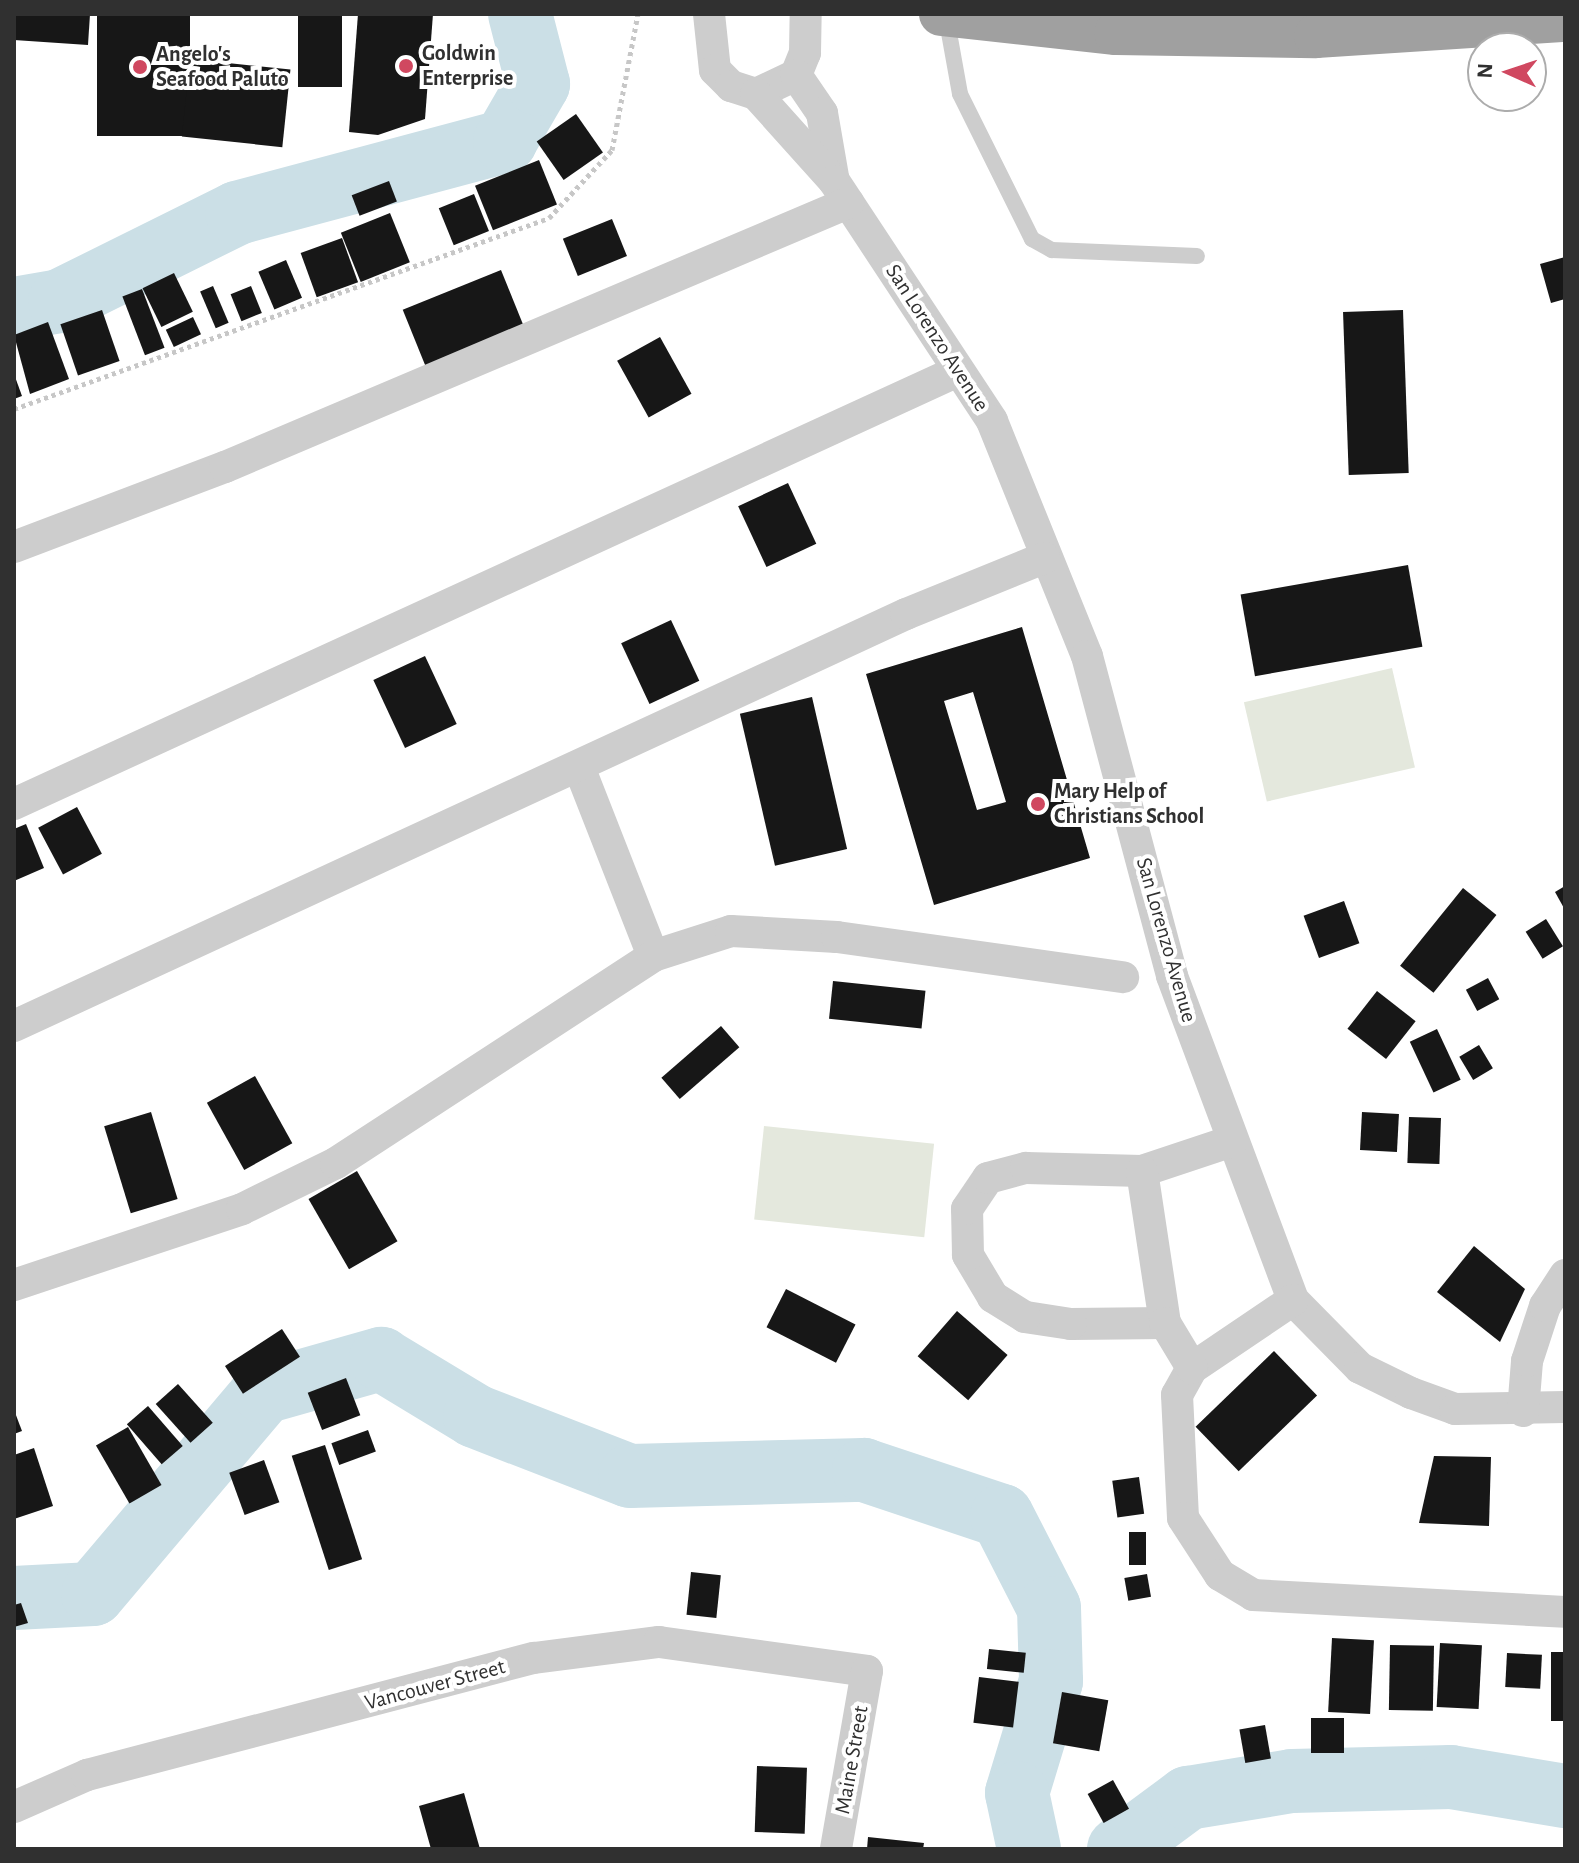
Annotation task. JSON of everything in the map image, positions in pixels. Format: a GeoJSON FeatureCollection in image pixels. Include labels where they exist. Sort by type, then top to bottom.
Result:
{"type":"FeatureCollection","features":[{"type":"Feature","properties":{"kind":"highway"},"geometry":{"type":"LineString","coordinates":[[944,14],[1116,33],[1316,36],[1565,20]]}},
{"type":"Feature","properties":{"kind":"street","name":"San Lorenzo Avenue"},"geometry":{"type":"LineString","coordinates":[[709,14],[715,70],[731,86],[756,94],[841,192],[992,421],[1044,558],[1087,656],[1172,976],[1293,1300],[1360,1368],[1411,1393],[1455,1409],[1523,1411],[1565,1407]]}},
{"type":"Feature","properties":{"kind":"street"},"geometry":{"type":"LineString","coordinates":[[756,94],[796,75],[805,53],[806,14]]}},
{"type":"Feature","properties":{"kind":"street","name":"San Lorenzo Avenue"},"geometry":{"type":"LineString","coordinates":[[796,75],[822,113],[841,192]]}},
{"type":"Feature","properties":{"kind":"street"},"geometry":{"type":"LineString","coordinates":[[14,547],[253,455],[841,192]]}},
{"type":"Feature","properties":{"kind":"street"},"geometry":{"type":"LineString","coordinates":[[14,804],[958,371]]}},
{"type":"Feature","properties":{"kind":"street"},"geometry":{"type":"LineString","coordinates":[[14,1026],[1044,558]]}},
{"type":"Feature","properties":{"kind":"street"},"geometry":{"type":"LineString","coordinates":[[579,767],[653,956]]}},
{"type":"Feature","properties":{"kind":"street"},"geometry":{"type":"LineString","coordinates":[[14,1285],[242,1209],[336,1163],[653,956],[731,931],[837,937],[1123,977]]}},
{"type":"Feature","properties":{"kind":"street"},"geometry":{"type":"LineString","coordinates":[[1165,1323],[1025,1317],[993,1297],[968,1255],[967,1209],[988,1178],[1026,1168],[1142,1171],[1232,1141]]}},
{"type":"Feature","properties":{"kind":"street"},"geometry":{"type":"LineString","coordinates":[[1142,1171],[1165,1323],[1192,1368]]}},
{"type":"Feature","properties":{"kind":"street"},"geometry":{"type":"LineString","coordinates":[[1523,1411],[1527,1361],[1545,1306],[1565,1275]]}},
{"type":"Feature","properties":{"kind":"street"},"geometry":{"type":"LineString","coordinates":[[1293,1300],[1192,1368],[1177,1395],[1177,1488],[1183,1518],[1220,1575],[1253,1595],[1565,1612]]}},
{"type":"Feature","properties":{"kind":"street","name":"Vancouver Street"},"geometry":{"type":"LineString","coordinates":[[14,1807],[87,1775],[534,1658],[659,1642],[867,1671]]}},
{"type":"Feature","properties":{"kind":"street","name":"Maine Street"},"geometry":{"type":"LineString","coordinates":[[836,1849],[867,1671]]}},
{"type":"Feature","properties":{"kind":"lane"},"geometry":{"type":"LineString","coordinates":[[944,14],[960,94],[1032,239],[1052,250],[1197,256]]}},
{"type":"Feature","properties":{"kind":"path"},"geometry":{"type":"LineString","coordinates":[[14,409],[549,218],[612,150],[638,14]]}},
{"type":"Feature","properties":{"kind":"shaded area"},"geometry":{"type":"Polygon","coordinates":[[[1392,668],[1415,767],[1267,802],[1244,702],[1392,668]]]}},
{"type":"Feature","properties":{"kind":"shaded area"},"geometry":{"type":"Polygon","coordinates":[[[764,1126],[934,1144],[924,1237],[754,1219],[764,1126]]]}},
{"type":"Feature","properties":{"kind":"building"},"geometry":{"type":"Polygon","coordinates":[[[14,14],[90,14],[88,45],[14,40],[14,14]]]}},
{"type":"Feature","properties":{"kind":"building"},"geometry":{"type":"Polygon","coordinates":[[[97,14],[190,14],[190,136],[97,136],[97,14]]]}},
{"type":"Feature","properties":{"kind":"building"},"geometry":{"type":"Polygon","coordinates":[[[298,14],[342,14],[342,87],[298,87],[298,14]]]}},
{"type":"Feature","properties":{"kind":"building"},"geometry":{"type":"Polygon","coordinates":[[[358,14],[433,14],[425,119],[378,135],[349,132],[358,14]]]}},
{"type":"Feature","properties":{"kind":"building"},"geometry":{"type":"Polygon","coordinates":[[[190,59],[290,70],[282,147],[182,137],[190,59]]]}},
{"type":"Feature","properties":{"kind":"building"},"geometry":{"type":"Polygon","coordinates":[[[576,114],[603,153],[564,180],[537,142],[576,114]]]}},
{"type":"Feature","properties":{"kind":"building"},"geometry":{"type":"Polygon","coordinates":[[[539,160],[557,205],[493,230],[475,186],[539,160]]]}},
{"type":"Feature","properties":{"kind":"building"},"geometry":{"type":"Polygon","coordinates":[[[389,181],[397,202],[360,216],[352,195],[389,181]]]}},
{"type":"Feature","properties":{"kind":"building"},"geometry":{"type":"Polygon","coordinates":[[[474,194],[489,231],[454,245],[439,208],[474,194]]]}},
{"type":"Feature","properties":{"kind":"building"},"geometry":{"type":"Polygon","coordinates":[[[390,213],[410,262],[361,282],[341,233],[390,213]]]}},
{"type":"Feature","properties":{"kind":"building"},"geometry":{"type":"Polygon","coordinates":[[[612,219],[627,256],[578,276],[563,239],[612,219]]]}},
{"type":"Feature","properties":{"kind":"building"},"geometry":{"type":"Polygon","coordinates":[[[342,238],[358,282],[317,297],[301,253],[342,238]]]}},
{"type":"Feature","properties":{"kind":"building"},"geometry":{"type":"Polygon","coordinates":[[[1565,257],[1565,299],[1551,303],[1540,264],[1565,257]]]}},
{"type":"Feature","properties":{"kind":"building"},"geometry":{"type":"Polygon","coordinates":[[[286,260],[302,298],[274,309],[258,272],[286,260]]]}},
{"type":"Feature","properties":{"kind":"building"},"geometry":{"type":"Polygon","coordinates":[[[501,270],[525,329],[427,369],[403,310],[501,270]]]}},
{"type":"Feature","properties":{"kind":"building"},"geometry":{"type":"Polygon","coordinates":[[[174,273],[193,312],[161,327],[143,288],[174,273]]]}},
{"type":"Feature","properties":{"kind":"building"},"geometry":{"type":"Polygon","coordinates":[[[213,286],[229,323],[216,328],[200,291],[213,286]]]}},
{"type":"Feature","properties":{"kind":"building"},"geometry":{"type":"Polygon","coordinates":[[[251,286],[262,313],[241,321],[231,294],[251,286]]]}},
{"type":"Feature","properties":{"kind":"building"},"geometry":{"type":"Polygon","coordinates":[[[142,289],[165,348],[145,355],[122,297],[142,289]]]}},
{"type":"Feature","properties":{"kind":"building"},"geometry":{"type":"Polygon","coordinates":[[[102,310],[120,361],[78,375],[60,324],[102,310]]]}},
{"type":"Feature","properties":{"kind":"building"},"geometry":{"type":"Polygon","coordinates":[[[1403,310],[1409,473],[1349,475],[1343,312],[1403,310]]]}},
{"type":"Feature","properties":{"kind":"building"},"geometry":{"type":"Polygon","coordinates":[[[193,317],[201,334],[174,347],[166,330],[193,317]]]}},
{"type":"Feature","properties":{"kind":"building"},"geometry":{"type":"Polygon","coordinates":[[[48,322],[69,379],[30,394],[14,335],[48,322]]]}},
{"type":"Feature","properties":{"kind":"building"},"geometry":{"type":"Polygon","coordinates":[[[660,337],[692,394],[649,418],[617,361],[660,337]]]}},
{"type":"Feature","properties":{"kind":"building"},"geometry":{"type":"Polygon","coordinates":[[[14,374],[22,396],[14,399],[14,374]]]}},
{"type":"Feature","properties":{"kind":"building"},"geometry":{"type":"Polygon","coordinates":[[[788,483],[816,544],[766,567],[738,506],[788,483]]]}},
{"type":"Feature","properties":{"kind":"building"},"geometry":{"type":"Polygon","coordinates":[[[1408,565],[1422,647],[1255,676],[1241,595],[1408,565]]]}},
{"type":"Feature","properties":{"kind":"building"},"geometry":{"type":"Polygon","coordinates":[[[671,620],[699,681],[649,704],[621,643],[671,620]]]}},
{"type":"Feature","properties":{"kind":"building"},"geometry":{"type":"Polygon","coordinates":[[[1022,627],[1090,858],[934,905],[866,674],[1022,627]],[[973,692],[944,701],[977,810],[1006,802],[973,692]]]}},
{"type":"Feature","properties":{"kind":"building"},"geometry":{"type":"Polygon","coordinates":[[[425,656],[457,724],[405,748],[373,680],[425,656]]]}},
{"type":"Feature","properties":{"kind":"building"},"geometry":{"type":"Polygon","coordinates":[[[812,697],[847,849],[775,866],[740,714],[812,697]]]}},
{"type":"Feature","properties":{"kind":"building"},"geometry":{"type":"Polygon","coordinates":[[[77,807],[102,854],[63,874],[38,828],[77,807]]]}},
{"type":"Feature","properties":{"kind":"building"},"geometry":{"type":"Polygon","coordinates":[[[26,824],[44,868],[14,881],[14,829],[26,824]]]}},
{"type":"Feature","properties":{"kind":"building"},"geometry":{"type":"Polygon","coordinates":[[[1565,886],[1565,910],[1555,892],[1565,886]]]}},
{"type":"Feature","properties":{"kind":"building"},"geometry":{"type":"Polygon","coordinates":[[[1463,888],[1496,915],[1433,993],[1400,966],[1463,888]]]}},
{"type":"Feature","properties":{"kind":"building"},"geometry":{"type":"Polygon","coordinates":[[[1344,901],[1359,943],[1319,958],[1304,916],[1344,901]]]}},
{"type":"Feature","properties":{"kind":"building"},"geometry":{"type":"Polygon","coordinates":[[[1546,919],[1563,946],[1543,959],[1526,932],[1546,919]]]}},
{"type":"Feature","properties":{"kind":"building"},"geometry":{"type":"Polygon","coordinates":[[[1488,978],[1499,999],[1477,1011],[1466,990],[1488,978]]]}},
{"type":"Feature","properties":{"kind":"building"},"geometry":{"type":"Polygon","coordinates":[[[833,981],[925,991],[922,1029],[829,1019],[833,981]]]}},
{"type":"Feature","properties":{"kind":"building"},"geometry":{"type":"Polygon","coordinates":[[[1377,991],[1416,1021],[1386,1059],[1347,1029],[1377,991]]]}},
{"type":"Feature","properties":{"kind":"building"},"geometry":{"type":"Polygon","coordinates":[[[721,1026],[739,1047],[680,1099],[661,1078],[721,1026]]]}},
{"type":"Feature","properties":{"kind":"building"},"geometry":{"type":"Polygon","coordinates":[[[1437,1029],[1461,1080],[1433,1092],[1410,1042],[1437,1029]]]}},
{"type":"Feature","properties":{"kind":"building"},"geometry":{"type":"Polygon","coordinates":[[[1479,1045],[1493,1068],[1473,1080],[1459,1057],[1479,1045]]]}},
{"type":"Feature","properties":{"kind":"building"},"geometry":{"type":"Polygon","coordinates":[[[255,1076],[292,1143],[244,1170],[207,1103],[255,1076]]]}},
{"type":"Feature","properties":{"kind":"building"},"geometry":{"type":"Polygon","coordinates":[[[151,1112],[178,1199],[131,1213],[104,1126],[151,1112]]]}},
{"type":"Feature","properties":{"kind":"building"},"geometry":{"type":"Polygon","coordinates":[[[1362,1112],[1399,1114],[1397,1152],[1360,1150],[1362,1112]]]}},
{"type":"Feature","properties":{"kind":"building"},"geometry":{"type":"Polygon","coordinates":[[[1409,1117],[1441,1118],[1439,1164],[1407,1163],[1409,1117]]]}},
{"type":"Feature","properties":{"kind":"building"},"geometry":{"type":"Polygon","coordinates":[[[357,1171],[398,1241],[349,1269],[309,1199],[357,1171]]]}},
{"type":"Feature","properties":{"kind":"building"},"geometry":{"type":"Polygon","coordinates":[[[1474,1246],[1525,1289],[1500,1342],[1437,1292],[1474,1246]]]}},
{"type":"Feature","properties":{"kind":"building"},"geometry":{"type":"Polygon","coordinates":[[[786,1289],[855,1324],[836,1363],[766,1327],[786,1289]]]}},
{"type":"Feature","properties":{"kind":"building"},"geometry":{"type":"Polygon","coordinates":[[[957,1311],[1008,1355],[968,1400],[918,1356],[957,1311]]]}},
{"type":"Feature","properties":{"kind":"building"},"geometry":{"type":"Polygon","coordinates":[[[282,1329],[300,1357],[243,1394],[225,1366],[282,1329]]]}},
{"type":"Feature","properties":{"kind":"building"},"geometry":{"type":"Polygon","coordinates":[[[1274,1351],[1317,1396],[1239,1471],[1196,1427],[1274,1351]]]}},
{"type":"Feature","properties":{"kind":"building"},"geometry":{"type":"Polygon","coordinates":[[[346,1378],[360,1415],[322,1430],[308,1393],[346,1378]]]}},
{"type":"Feature","properties":{"kind":"building"},"geometry":{"type":"Polygon","coordinates":[[[178,1384],[213,1423],[191,1443],[156,1404],[178,1384]]]}},
{"type":"Feature","properties":{"kind":"building"},"geometry":{"type":"Polygon","coordinates":[[[148,1406],[183,1446],[162,1464],[127,1424],[148,1406]]]}},
{"type":"Feature","properties":{"kind":"building"},"geometry":{"type":"Polygon","coordinates":[[[14,1410],[22,1431],[14,1434],[14,1410]]]}},
{"type":"Feature","properties":{"kind":"building"},"geometry":{"type":"Polygon","coordinates":[[[128,1427],[162,1485],[129,1504],[96,1446],[128,1427]]]}},
{"type":"Feature","properties":{"kind":"building"},"geometry":{"type":"Polygon","coordinates":[[[368,1430],[376,1452],[339,1465],[331,1443],[368,1430]]]}},
{"type":"Feature","properties":{"kind":"building"},"geometry":{"type":"Polygon","coordinates":[[[325,1445],[362,1559],[329,1570],[292,1456],[325,1445]]]}},
{"type":"Feature","properties":{"kind":"building"},"geometry":{"type":"Polygon","coordinates":[[[34,1448],[53,1506],[14,1519],[14,1455],[34,1448]]]}},
{"type":"Feature","properties":{"kind":"building"},"geometry":{"type":"Polygon","coordinates":[[[1434,1456],[1491,1457],[1489,1526],[1419,1523],[1434,1456]]]}},
{"type":"Feature","properties":{"kind":"building"},"geometry":{"type":"Polygon","coordinates":[[[264,1460],[279,1502],[245,1515],[229,1473],[264,1460]]]}},
{"type":"Feature","properties":{"kind":"building"},"geometry":{"type":"Polygon","coordinates":[[[1139,1477],[1144,1514],[1117,1517],[1112,1481],[1139,1477]]]}},
{"type":"Feature","properties":{"kind":"building"},"geometry":{"type":"Polygon","coordinates":[[[1129,1532],[1146,1532],[1146,1565],[1129,1565],[1129,1532]]]}},
{"type":"Feature","properties":{"kind":"building"},"geometry":{"type":"Polygon","coordinates":[[[691,1572],[721,1575],[716,1618],[687,1615],[691,1572]]]}},
{"type":"Feature","properties":{"kind":"building"},"geometry":{"type":"Polygon","coordinates":[[[1147,1574],[1151,1597],[1128,1601],[1124,1578],[1147,1574]]]}},
{"type":"Feature","properties":{"kind":"building"},"geometry":{"type":"Polygon","coordinates":[[[21,1603],[28,1623],[14,1627],[14,1605],[21,1603]]]}},
{"type":"Feature","properties":{"kind":"building"},"geometry":{"type":"Polygon","coordinates":[[[1332,1638],[1374,1640],[1370,1714],[1328,1712],[1332,1638]]]}},
{"type":"Feature","properties":{"kind":"building"},"geometry":{"type":"Polygon","coordinates":[[[1440,1643],[1482,1645],[1479,1709],[1437,1707],[1440,1643]]]}},
{"type":"Feature","properties":{"kind":"building"},"geometry":{"type":"Polygon","coordinates":[[[1390,1645],[1434,1646],[1433,1711],[1389,1710],[1390,1645]]]}},
{"type":"Feature","properties":{"kind":"building"},"geometry":{"type":"Polygon","coordinates":[[[989,1649],[1026,1653],[1024,1673],[987,1669],[989,1649]]]}},
{"type":"Feature","properties":{"kind":"building"},"geometry":{"type":"Polygon","coordinates":[[[1551,1652],[1565,1652],[1565,1721],[1551,1721],[1551,1652]]]}},
{"type":"Feature","properties":{"kind":"building"},"geometry":{"type":"Polygon","coordinates":[[[1507,1653],[1542,1655],[1540,1689],[1505,1687],[1507,1653]]]}},
{"type":"Feature","properties":{"kind":"building"},"geometry":{"type":"Polygon","coordinates":[[[979,1677],[1019,1682],[1013,1728],[973,1723],[979,1677]]]}},
{"type":"Feature","properties":{"kind":"building"},"geometry":{"type":"Polygon","coordinates":[[[1062,1692],[1108,1700],[1099,1751],[1053,1743],[1062,1692]]]}},
{"type":"Feature","properties":{"kind":"building"},"geometry":{"type":"Polygon","coordinates":[[[1311,1718],[1344,1718],[1344,1753],[1311,1753],[1311,1718]]]}},
{"type":"Feature","properties":{"kind":"building"},"geometry":{"type":"Polygon","coordinates":[[[1265,1725],[1271,1758],[1245,1763],[1239,1730],[1265,1725]]]}},
{"type":"Feature","properties":{"kind":"building"},"geometry":{"type":"Polygon","coordinates":[[[757,1766],[807,1768],[805,1834],[755,1832],[757,1766]]]}},
{"type":"Feature","properties":{"kind":"building"},"geometry":{"type":"Polygon","coordinates":[[[1113,1780],[1129,1809],[1104,1823],[1088,1794],[1113,1780]]]}},
{"type":"Feature","properties":{"kind":"building"},"geometry":{"type":"Polygon","coordinates":[[[464,1793],[480,1849],[431,1849],[419,1806],[464,1793]]]}},
{"type":"Feature","properties":{"kind":"building"},"geometry":{"type":"Polygon","coordinates":[[[868,1837],[924,1843],[923,1849],[867,1849],[868,1837]]]}},
{"type":"Feature","properties":{"kind":"waterway"},"geometry":{"type":"LineString","coordinates":[[14,309],[60,301],[237,213],[505,141],[538,84],[520,14]]}},
{"type":"Feature","properties":{"kind":"waterway"},"geometry":{"type":"LineString","coordinates":[[14,1598],[93,1594],[264,1392],[381,1359],[475,1416],[630,1476],[864,1470],[1002,1516],[1049,1608],[1051,1681],[1017,1793],[1029,1849]]}},
{"type":"Feature","properties":{"kind":"waterway"},"geometry":{"type":"LineString","coordinates":[[1119,1849],[1188,1798],[1292,1781],[1451,1777],[1565,1796]]}},
{"type":"Feature","properties":{"kind":"place","name":"Goldwin Enterprise"},"geometry":{"type":"Point","coordinates":[406,66]}},
{"type":"Feature","properties":{"kind":"place","name":"Angelo's Seafood Paluto"},"geometry":{"type":"Point","coordinates":[140,67]}},
{"type":"Feature","properties":{"kind":"place","name":"Mary Help of Christians School"},"geometry":{"type":"Point","coordinates":[1038,804]}}]}
